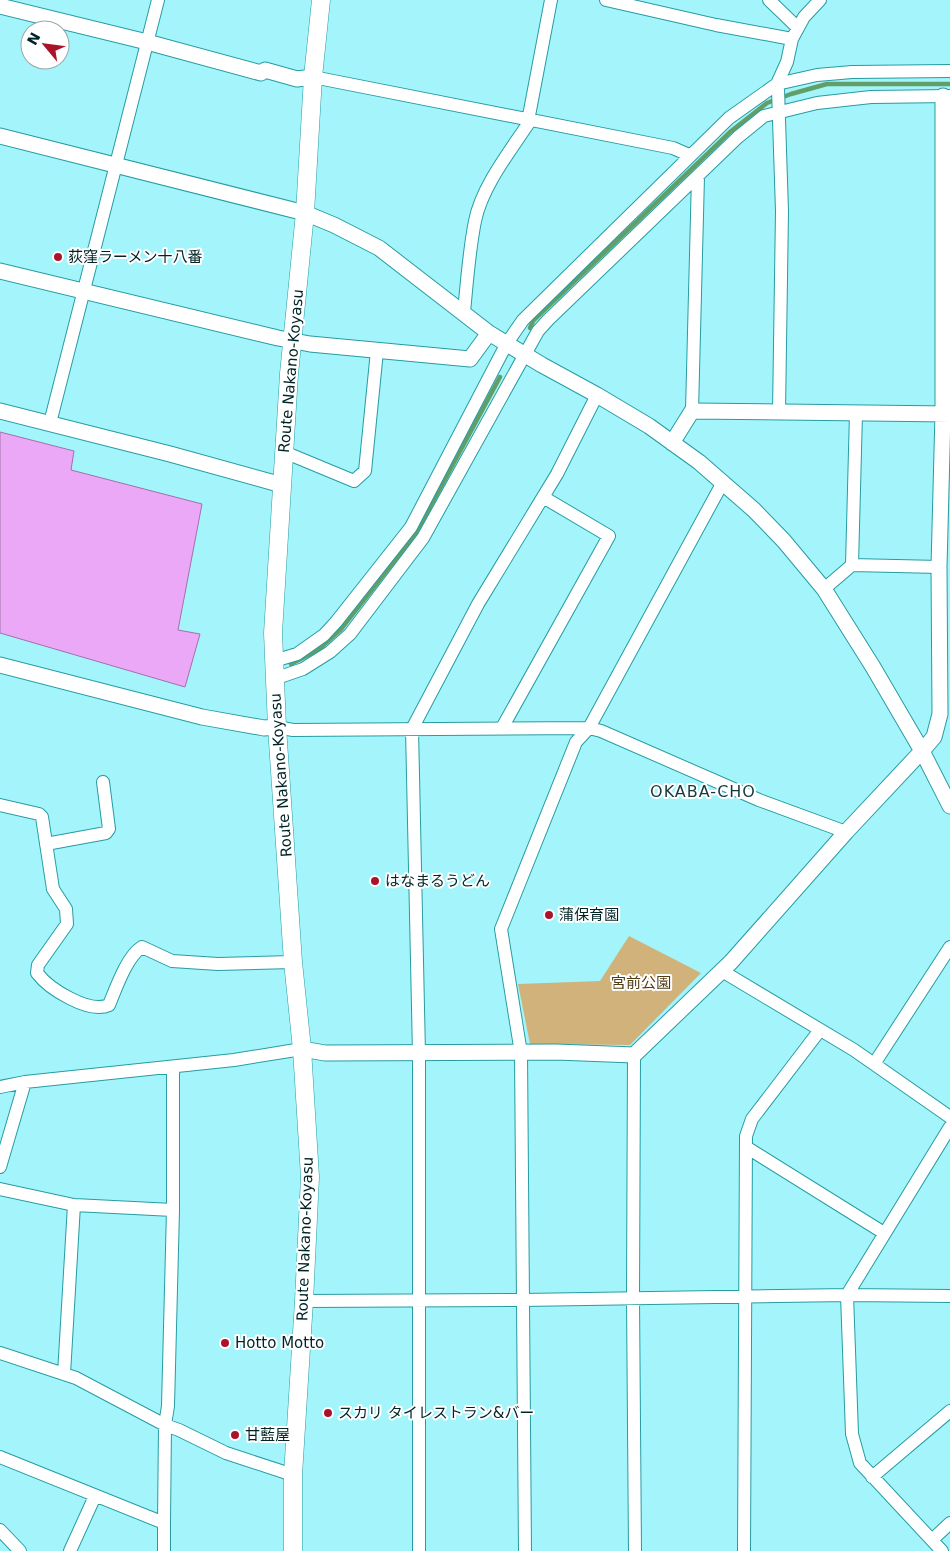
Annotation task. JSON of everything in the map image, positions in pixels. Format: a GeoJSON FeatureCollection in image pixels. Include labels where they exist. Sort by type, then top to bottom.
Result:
{"type":"FeatureCollection","features":[{"type":"Feature","properties":{"kind":"main road","name":"Route Nakano-Koyasu"},"geometry":{"type":"LineString","coordinates":[[293,1551],[293,1475],[310,1177],[274,679],[275,594],[292,341],[305,212],[313,78],[321,0]]}},
{"type":"Feature","properties":{"kind":"street"},"geometry":{"type":"LineString","coordinates":[[50,423],[158,0]]}},
{"type":"Feature","properties":{"kind":"street"},"geometry":{"type":"LineString","coordinates":[[464,312],[475,220],[497,172],[529,121],[551,0]]}},
{"type":"Feature","properties":{"kind":"street"},"geometry":{"type":"LineString","coordinates":[[606,0],[716,25],[795,34]]}},
{"type":"Feature","properties":{"kind":"street"},"geometry":{"type":"LineString","coordinates":[[769,0],[795,34]]}},
{"type":"Feature","properties":{"kind":"street"},"geometry":{"type":"LineString","coordinates":[[779,412],[782,211],[777,87],[795,34],[804,17],[820,0]]}},
{"type":"Feature","properties":{"kind":"street"},"geometry":{"type":"LineString","coordinates":[[0,6],[147,42],[261,73],[265,70],[297,79],[313,78],[673,148],[689,156]]}},
{"type":"Feature","properties":{"kind":"street"},"geometry":{"type":"LineString","coordinates":[[274,660],[297,654],[324,635],[411,527],[507,343],[523,320],[729,118],[777,87],[817,75],[852,72],[950,71]]}},
{"type":"Feature","properties":{"kind":"street"},"geometry":{"type":"LineString","coordinates":[[0,1087],[25,1082],[234,1060],[302,1049],[326,1053],[521,1052],[634,1055],[722,971],[846,832],[922,752],[934,737],[940,714],[945,679],[939,567],[946,413],[946,96],[871,97],[778,109],[764,116],[738,137],[538,331],[423,538],[350,634],[330,652],[303,669],[274,679]]}},
{"type":"Feature","properties":{"kind":"street"},"geometry":{"type":"LineString","coordinates":[[0,136],[305,212],[334,224],[379,248],[489,333],[542,366],[597,395],[649,426],[723,482],[754,510],[784,541],[824,589],[873,667],[922,752],[950,806]]}},
{"type":"Feature","properties":{"kind":"street"},"geometry":{"type":"LineString","coordinates":[[672,443],[692,411],[698,176]]}},
{"type":"Feature","properties":{"kind":"street"},"geometry":{"type":"LineString","coordinates":[[0,271],[292,341],[470,359],[489,333]]}},
{"type":"Feature","properties":{"kind":"street"},"geometry":{"type":"LineString","coordinates":[[284,452],[354,481],[365,471],[377,351]]}},
{"type":"Feature","properties":{"kind":"street"},"geometry":{"type":"LineString","coordinates":[[419,1551],[419,1054],[412,729],[478,604],[557,474],[597,395]]}},
{"type":"Feature","properties":{"kind":"street"},"geometry":{"type":"LineString","coordinates":[[0,411],[282,485]]}},
{"type":"Feature","properties":{"kind":"street"},"geometry":{"type":"LineString","coordinates":[[692,411],[946,413]]}},
{"type":"Feature","properties":{"kind":"street"},"geometry":{"type":"LineString","coordinates":[[852,565],[856,413]]}},
{"type":"Feature","properties":{"kind":"street"},"geometry":{"type":"LineString","coordinates":[[525,1551],[521,1052],[501,929],[576,742],[589,728],[723,482]]}},
{"type":"Feature","properties":{"kind":"street"},"geometry":{"type":"LineString","coordinates":[[502,728],[609,536],[543,497]]}},
{"type":"Feature","properties":{"kind":"street"},"geometry":{"type":"LineString","coordinates":[[824,589],[852,565],[939,567]]}},
{"type":"Feature","properties":{"kind":"street"},"geometry":{"type":"LineString","coordinates":[[0,665],[202,717],[264,728],[277,727],[293,730],[589,728],[602,731],[759,800],[846,832]]}},
{"type":"Feature","properties":{"kind":"street"},"geometry":{"type":"LineString","coordinates":[[46,844],[106,833],[110,830],[103,782]]}},
{"type":"Feature","properties":{"kind":"street"},"geometry":{"type":"LineString","coordinates":[[0,805],[39,814],[42,817],[53,889],[66,909],[67,924],[38,965],[37,973],[64,996],[99,1008],[109,1005],[118,982],[136,951],[142,947],[172,961],[218,964],[293,962]]}},
{"type":"Feature","properties":{"kind":"street"},"geometry":{"type":"LineString","coordinates":[[874,1064],[950,947]]}},
{"type":"Feature","properties":{"kind":"street"},"geometry":{"type":"LineString","coordinates":[[722,971],[874,1064],[950,1117]]}},
{"type":"Feature","properties":{"kind":"street"},"geometry":{"type":"LineString","coordinates":[[744,1551],[746,1136],[752,1119],[820,1030]]}},
{"type":"Feature","properties":{"kind":"street"},"geometry":{"type":"LineString","coordinates":[[634,1055],[635,1551]]}},
{"type":"Feature","properties":{"kind":"street"},"geometry":{"type":"LineString","coordinates":[[164,1551],[165,1425],[168,1406],[173,1210],[173,1067]]}},
{"type":"Feature","properties":{"kind":"street"},"geometry":{"type":"LineString","coordinates":[[0,1167],[25,1082]]}},
{"type":"Feature","properties":{"kind":"street"},"geometry":{"type":"LineString","coordinates":[[942,1551],[860,1463],[852,1434],[847,1295],[950,1127]]}},
{"type":"Feature","properties":{"kind":"street"},"geometry":{"type":"LineString","coordinates":[[746,1147],[884,1233]]}},
{"type":"Feature","properties":{"kind":"street"},"geometry":{"type":"LineString","coordinates":[[0,1189],[74,1205],[173,1210]]}},
{"type":"Feature","properties":{"kind":"street"},"geometry":{"type":"LineString","coordinates":[[64,1374],[74,1205]]}},
{"type":"Feature","properties":{"kind":"street"},"geometry":{"type":"LineString","coordinates":[[304,1301],[847,1295],[950,1296]]}},
{"type":"Feature","properties":{"kind":"street"},"geometry":{"type":"LineString","coordinates":[[0,1353],[64,1374],[106,1393],[165,1425],[226,1453],[293,1475]]}},
{"type":"Feature","properties":{"kind":"street"},"geometry":{"type":"LineString","coordinates":[[872,1477],[950,1411]]}},
{"type":"Feature","properties":{"kind":"street"},"geometry":{"type":"LineString","coordinates":[[0,1456],[164,1523]]}},
{"type":"Feature","properties":{"kind":"street"},"geometry":{"type":"LineString","coordinates":[[70,1551],[94,1496]]}},
{"type":"Feature","properties":{"kind":"street"},"geometry":{"type":"LineString","coordinates":[[932,1540],[950,1523]]}},
{"type":"Feature","properties":{"kind":"street"},"geometry":{"type":"LineString","coordinates":[[0,1530],[20,1551]]}},
{"type":"Feature","properties":{"kind":"green space","name":"宮前公園"},"geometry":{"type":"Polygon","coordinates":[[[629,936],[701,973],[630,1045],[530,1044],[518,984],[600,981],[629,936]]]}},
{"type":"Feature","properties":{"kind":"building"},"geometry":{"type":"Polygon","coordinates":[[[0,432],[74,451],[71,470],[202,504],[178,630],[200,634],[185,687],[0,633],[0,432]]]}},
{"type":"Feature","properties":{"kind":"waterway"},"geometry":{"type":"LineString","coordinates":[[530,328],[533,321],[730,132],[767,103],[827,84],[950,84]]}},
{"type":"Feature","properties":{"kind":"waterway"},"geometry":{"type":"LineString","coordinates":[[291,664],[319,649],[341,629],[416,533],[500,377]]}},
{"type":"Feature","properties":{"kind":"place","name":"荻窪ラーメン十八番"},"geometry":{"type":"Point","coordinates":[58,257]}},
{"type":"Feature","properties":{"kind":"place","name":"はなまるうどん"},"geometry":{"type":"Point","coordinates":[375,881]}},
{"type":"Feature","properties":{"kind":"place","name":"蒲保育園"},"geometry":{"type":"Point","coordinates":[549,915]}},
{"type":"Feature","properties":{"kind":"place","name":"Hotto Motto"},"geometry":{"type":"Point","coordinates":[225,1343]}},
{"type":"Feature","properties":{"kind":"place","name":"スカリ タイレストラン&バー"},"geometry":{"type":"Point","coordinates":[328,1413]}},
{"type":"Feature","properties":{"kind":"place","name":"甘藍屋"},"geometry":{"type":"Point","coordinates":[235,1435]}},
{"type":"Feature","properties":{"kind":"district","name":"OKABA-CHO"},"geometry":{"type":"Point","coordinates":[703,791]}}]}
